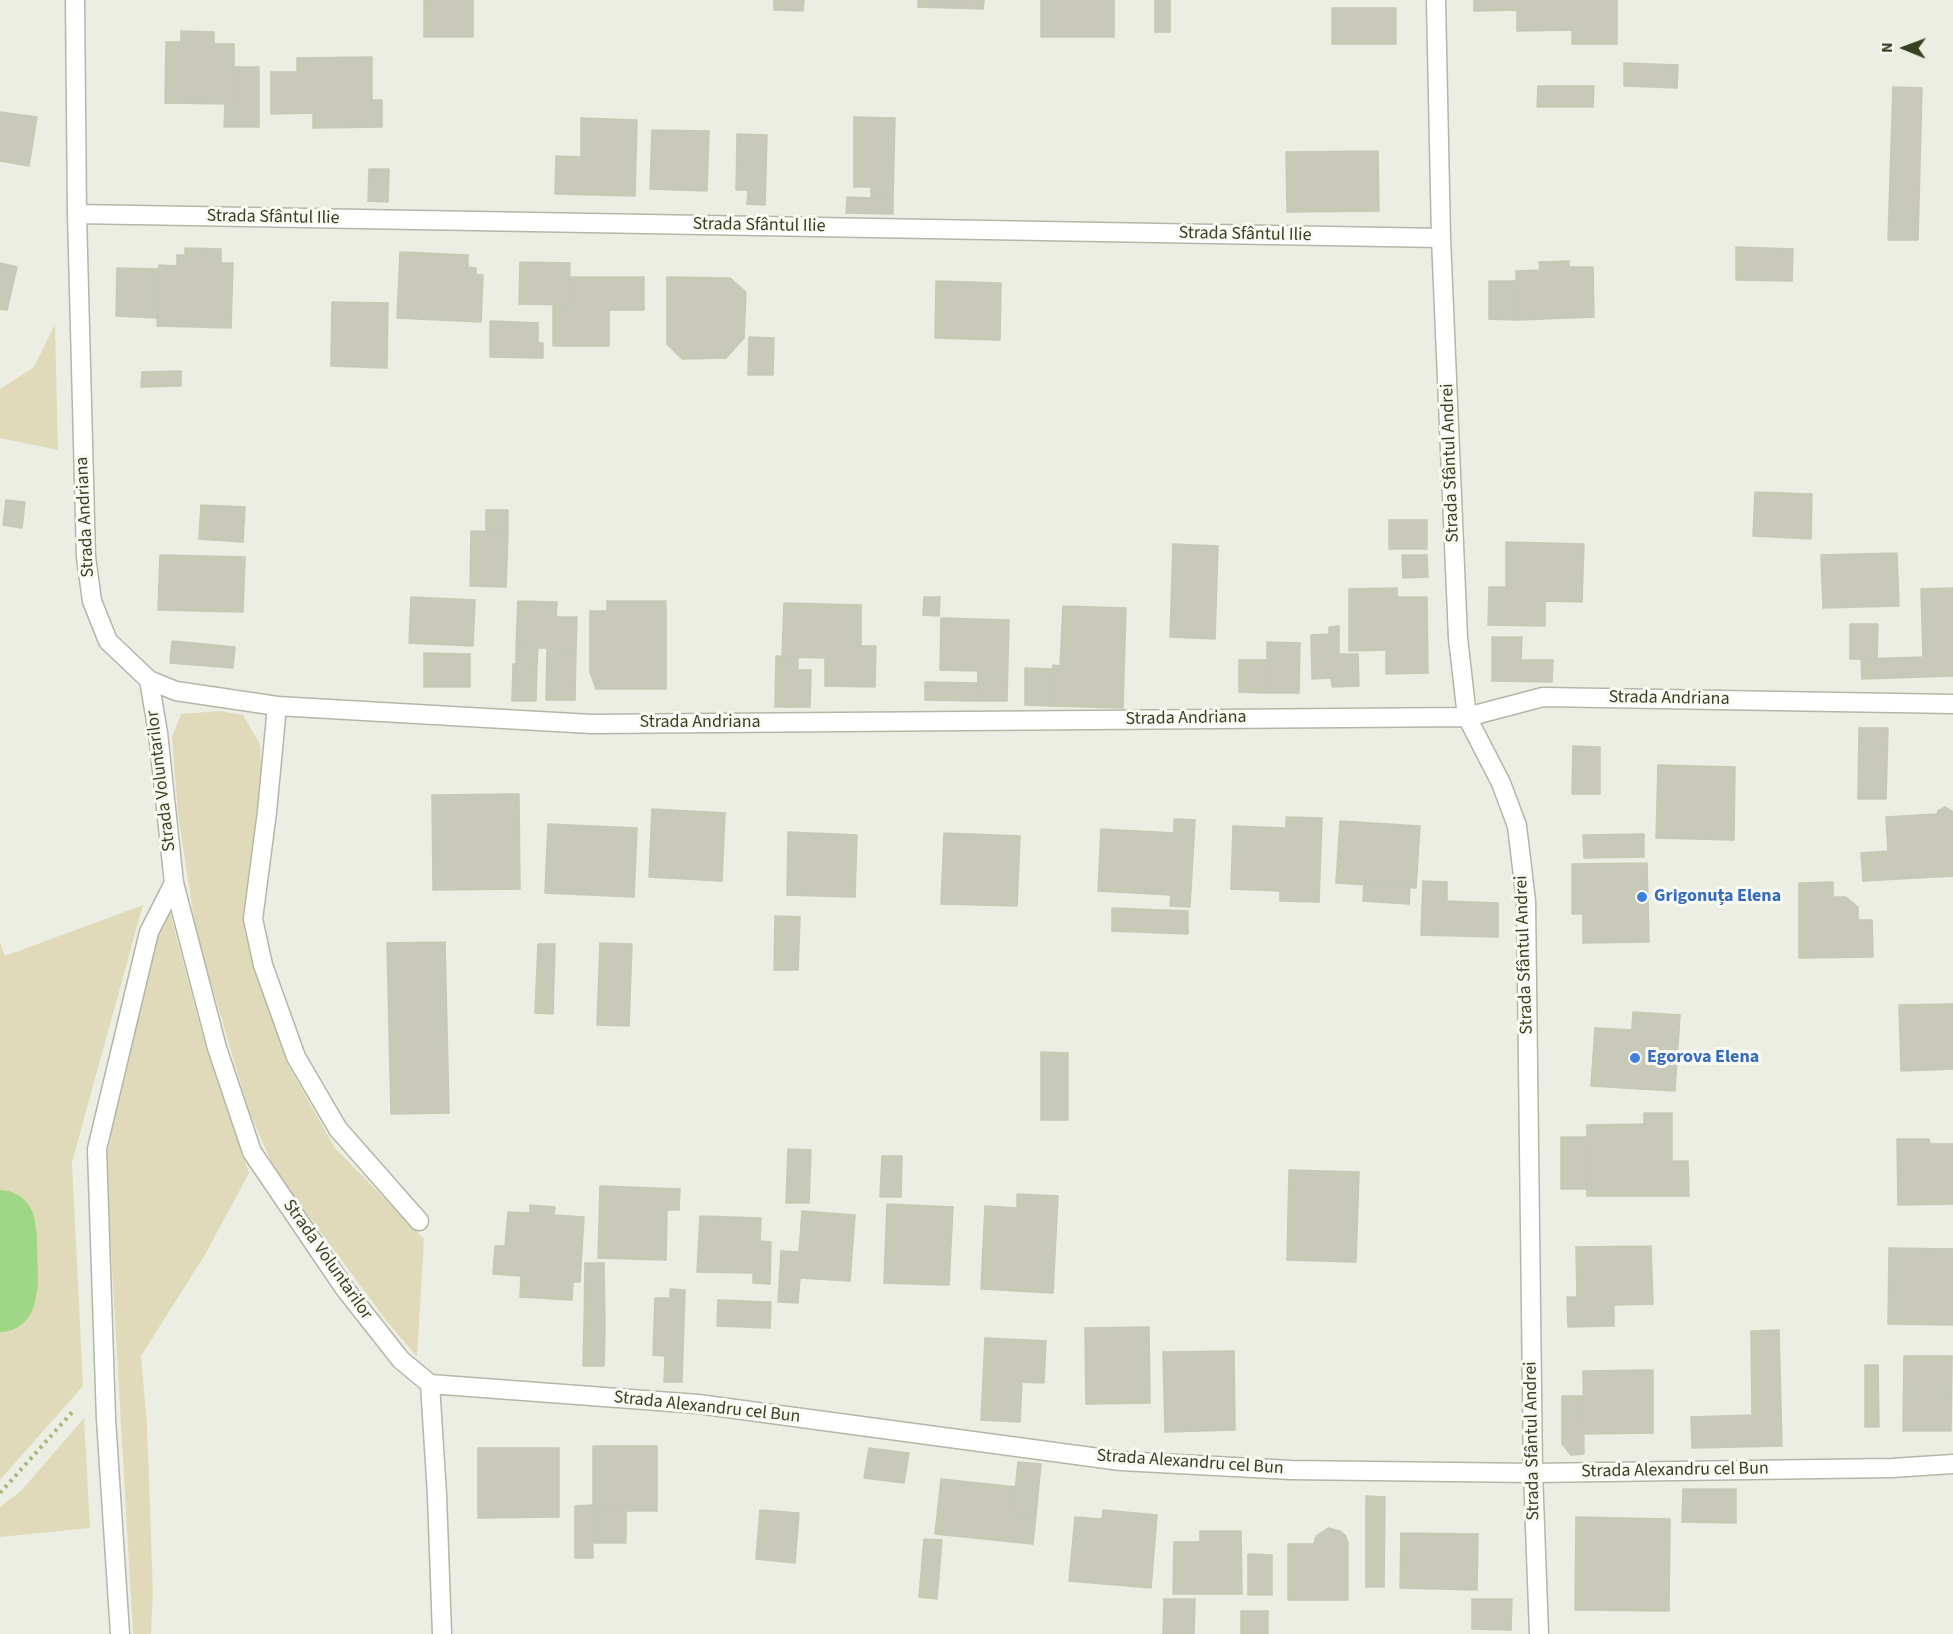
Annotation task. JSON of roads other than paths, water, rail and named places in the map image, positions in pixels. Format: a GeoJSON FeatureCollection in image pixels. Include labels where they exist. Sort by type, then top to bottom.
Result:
{"type":"FeatureCollection","features":[{"type":"Feature","properties":{"kind":"street","name":"Strada Andriana"},"geometry":{"type":"LineString","coordinates":[[75,0],[77,214],[86,557],[92,601],[108,641],[149,680],[176,691],[277,706],[591,724],[1467,717],[1543,697],[1953,704]]}},
{"type":"Feature","properties":{"kind":"street","name":"Strada Sfântul Andrei"},"geometry":{"type":"LineString","coordinates":[[1436,0],[1441,238],[1458,638],[1467,717],[1501,783],[1517,826],[1526,901],[1533,1473],[1539,1634]]}},
{"type":"Feature","properties":{"kind":"street","name":"Strada Sfântul Ilie"},"geometry":{"type":"LineString","coordinates":[[77,214],[1441,238]]}},
{"type":"Feature","properties":{"kind":"street","name":"Strada Voluntarilor"},"geometry":{"type":"LineString","coordinates":[[149,680],[158,733],[174,883],[217,1048],[252,1152],[345,1289],[401,1360],[430,1384]]}},
{"type":"Feature","properties":{"kind":"street"},"geometry":{"type":"LineString","coordinates":[[277,706],[267,812],[253,920],[263,965],[296,1057],[338,1129],[419,1221]]}},
{"type":"Feature","properties":{"kind":"street"},"geometry":{"type":"LineString","coordinates":[[120,1634],[106,1419],[98,1149],[149,932],[174,883]]}},
{"type":"Feature","properties":{"kind":"street"},"geometry":{"type":"LineString","coordinates":[[430,1384],[442,1634]]}},
{"type":"Feature","properties":{"kind":"street","name":"Strada Alexandru cel Bun"},"geometry":{"type":"LineString","coordinates":[[430,1384],[698,1404],[1121,1461],[1291,1470],[1533,1473],[1892,1468],[1953,1464]]}},
{"type":"Feature","properties":{"kind":"waterway"},"geometry":{"type":"LineString","coordinates":[[0,1225],[3,1283],[0,1297]]}},
{"type":"Feature","properties":{"kind":"place","name":"Grigonuța Elena"},"geometry":{"type":"Point","coordinates":[1642,897]}},
{"type":"Feature","properties":{"kind":"place","name":"Egorova Elena"},"geometry":{"type":"Point","coordinates":[1635,1058]}}]}
